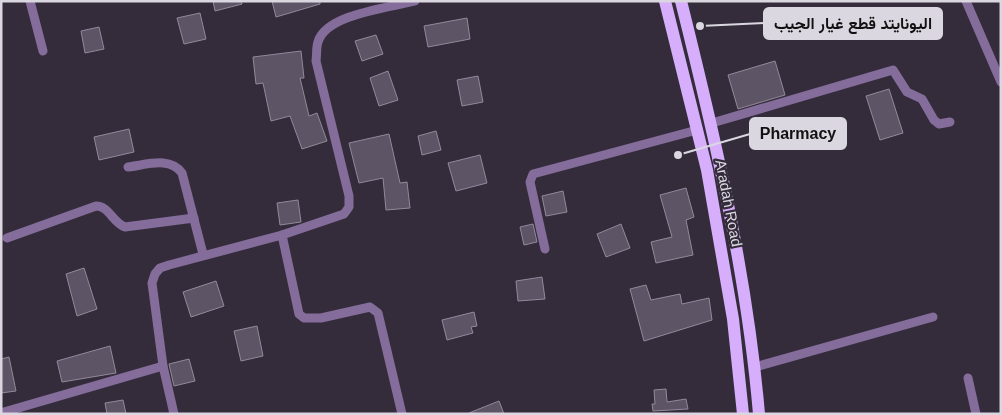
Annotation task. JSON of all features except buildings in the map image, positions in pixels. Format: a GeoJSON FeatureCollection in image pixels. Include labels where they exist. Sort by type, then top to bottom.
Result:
{"type":"FeatureCollection","features":[{"type":"Feature","properties":{"kind":"main road","name":"Aradah Road"},"geometry":{"type":"LineString","coordinates":[[665,1],[707,170],[726,271],[743,414]]}},
{"type":"Feature","properties":{"kind":"main road","name":"Aradah Road"},"geometry":{"type":"LineString","coordinates":[[681,1],[712,124],[740,264],[755,367],[759,414]]}},
{"type":"Feature","properties":{"kind":"street"},"geometry":{"type":"LineString","coordinates":[[30,1],[43,51]]}},
{"type":"Feature","properties":{"kind":"street"},"geometry":{"type":"LineString","coordinates":[[174,414],[163,366],[152,283],[155,274],[160,268],[203,254],[282,235],[344,214],[349,207],[349,196],[316,61],[318,42],[327,26],[340,19],[415,1]]}},
{"type":"Feature","properties":{"kind":"street"},"geometry":{"type":"LineString","coordinates":[[966,1],[1001,82]]}},
{"type":"Feature","properties":{"kind":"street"},"geometry":{"type":"LineString","coordinates":[[712,124],[893,70],[906,92],[922,99],[934,120],[939,124],[950,122]]}},
{"type":"Feature","properties":{"kind":"street"},"geometry":{"type":"LineString","coordinates":[[545,249],[530,182],[533,174],[697,130]]}},
{"type":"Feature","properties":{"kind":"street"},"geometry":{"type":"LineString","coordinates":[[128,167],[173,164],[182,173],[203,254]]}},
{"type":"Feature","properties":{"kind":"street"},"geometry":{"type":"LineString","coordinates":[[7,238],[96,206],[104,208],[120,225],[125,227],[194,218]]}},
{"type":"Feature","properties":{"kind":"street"},"geometry":{"type":"LineString","coordinates":[[282,235],[299,314],[304,318],[320,318],[370,307],[378,313],[402,414]]}},
{"type":"Feature","properties":{"kind":"street"},"geometry":{"type":"LineString","coordinates":[[755,367],[933,317]]}},
{"type":"Feature","properties":{"kind":"street"},"geometry":{"type":"LineString","coordinates":[[1,413],[163,366]]}},
{"type":"Feature","properties":{"kind":"street"},"geometry":{"type":"LineString","coordinates":[[968,378],[976,414]]}},
{"type":"Feature","properties":{"kind":"place","name":"اليونايتد قطع غيار الجيب"},"geometry":{"type":"Point","coordinates":[700,26]}},
{"type":"Feature","properties":{"kind":"place","name":"Pharmacy"},"geometry":{"type":"Point","coordinates":[678,155]}}]}
